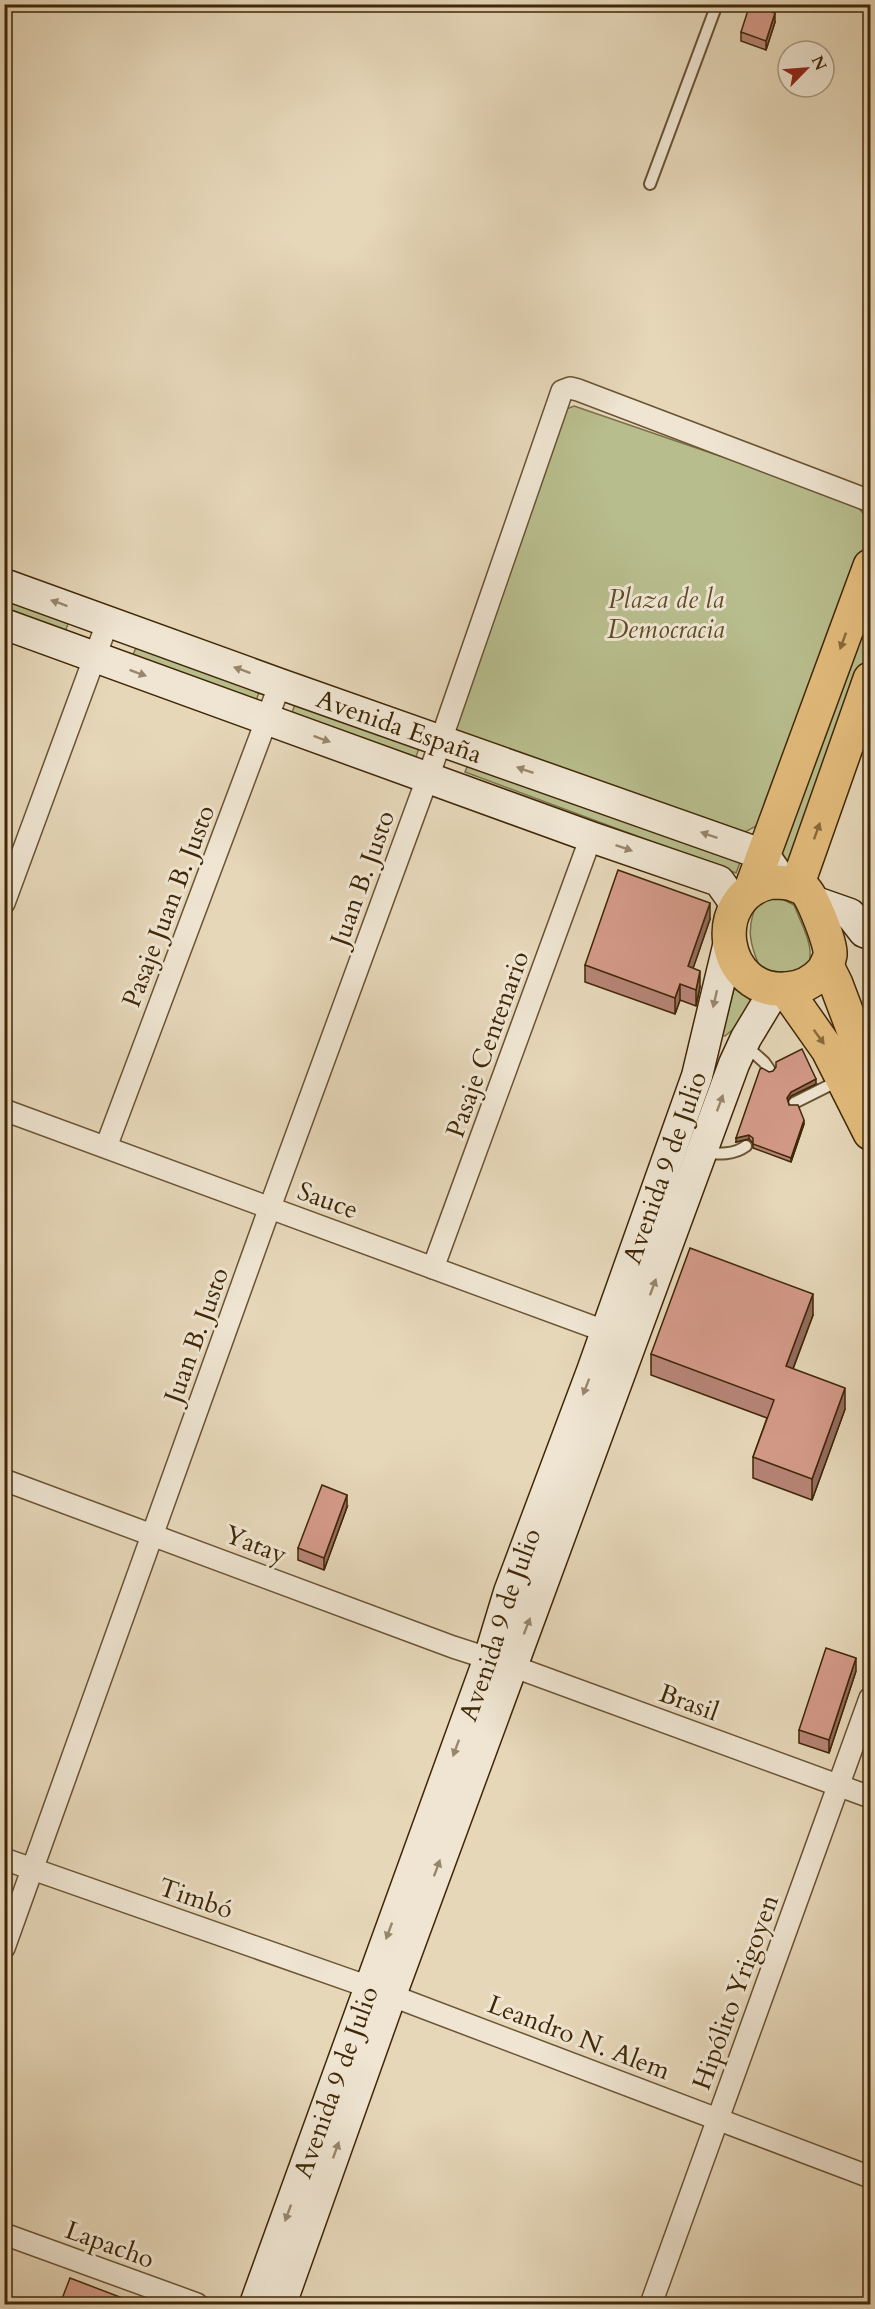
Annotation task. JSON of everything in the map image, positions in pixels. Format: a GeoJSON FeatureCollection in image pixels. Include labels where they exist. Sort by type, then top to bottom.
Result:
{"type":"FeatureCollection","features":[{"type":"Feature","properties":{"kind":"main road"},"geometry":{"type":"LineString","coordinates":[[870,566],[764,855],[776,893],[829,959],[870,1133]]}},
{"type":"Feature","properties":{"kind":"main road","name":"Avenida España"},"geometry":{"type":"LineString","coordinates":[[4,584],[764,855]]}},
{"type":"Feature","properties":{"kind":"main road","name":"Avenida España"},"geometry":{"type":"LineString","coordinates":[[4,624],[591,837],[719,881],[776,893]]}},
{"type":"Feature","properties":{"kind":"main road"},"geometry":{"type":"LineString","coordinates":[[776,893],[850,914],[867,933],[829,959],[811,981],[801,986],[780,990],[758,984],[744,974],[734,959],[729,942],[730,923],[776,893],[870,679]]}},
{"type":"Feature","properties":{"kind":"main road","name":"Avenida 9 de Julio"},"geometry":{"type":"LineString","coordinates":[[500,1662],[509,1592],[592,1371],[697,1076],[729,942]]}},
{"type":"Feature","properties":{"kind":"main road"},"geometry":{"type":"LineString","coordinates":[[780,990],[828,1050],[856,1076]]}},
{"type":"Feature","properties":{"kind":"main road","name":"Avenida 9 de Julio"},"geometry":{"type":"LineString","coordinates":[[255,2304],[380,1991],[500,1662],[633,1342],[744,1044],[780,990]]}},
{"type":"Feature","properties":{"kind":"main road","name":"Avenida 9 de Julio"},"geometry":{"type":"LineString","coordinates":[[281,2304],[380,1991]]}},
{"type":"Feature","properties":{"kind":"street","name":"Juan B. Justo"},"geometry":{"type":"LineString","coordinates":[[4,1948],[427,778],[562,391],[570,388],[578,390],[870,501]]}},
{"type":"Feature","properties":{"kind":"street"},"geometry":{"type":"LineString","coordinates":[[4,903],[108,621]]}},
{"type":"Feature","properties":{"kind":"street","name":"Pasaje Juan B. Justo"},"geometry":{"type":"LineString","coordinates":[[106,1147],[280,684]]}},
{"type":"Feature","properties":{"kind":"street","name":"Pasaje Centenario"},"geometry":{"type":"LineString","coordinates":[[433,1268],[591,837]]}},
{"type":"Feature","properties":{"kind":"street","name":"Sauce"},"geometry":{"type":"LineString","coordinates":[[4,1110],[633,1342]]}},
{"type":"Feature","properties":{"kind":"street","name":"Yatay"},"geometry":{"type":"LineString","coordinates":[[4,1480],[442,1643],[500,1662]]}},
{"type":"Feature","properties":{"kind":"street","name":"Brasil"},"geometry":{"type":"LineString","coordinates":[[500,1662],[870,1797]]}},
{"type":"Feature","properties":{"kind":"street","name":"Hipólito Yrigoyen"},"geometry":{"type":"LineString","coordinates":[[651,2304],[870,1698]]}},
{"type":"Feature","properties":{"kind":"street","name":"Timbó"},"geometry":{"type":"LineString","coordinates":[[4,1859],[380,1991]]}},
{"type":"Feature","properties":{"kind":"street","name":"Leandro N. Alem"},"geometry":{"type":"LineString","coordinates":[[380,1991],[870,2177]]}},
{"type":"Feature","properties":{"kind":"street","name":"Lapacho"},"geometry":{"type":"LineString","coordinates":[[4,2234],[197,2304]]}},
{"type":"Feature","properties":{"kind":"lane"},"geometry":{"type":"LineString","coordinates":[[650,184],[717,4]]}},
{"type":"Feature","properties":{"kind":"lane"},"geometry":{"type":"LineString","coordinates":[[744,1044],[769,1069]]}},
{"type":"Feature","properties":{"kind":"lane"},"geometry":{"type":"LineString","coordinates":[[794,1102],[856,1076]]}},
{"type":"Feature","properties":{"kind":"lane"},"geometry":{"type":"LineString","coordinates":[[702,1152],[722,1154],[741,1150],[746,1146]]}},
{"type":"Feature","properties":{"kind":"green space","name":"Plaza de la Democracia"},"geometry":{"type":"Polygon","coordinates":[[[574,406],[854,502],[870,522],[870,530],[765,821],[736,837],[453,732],[561,411],[574,406]]]}},
{"type":"Feature","properties":{"kind":"green space"},"geometry":{"type":"Polygon","coordinates":[[[5,597],[70,619],[64,634],[5,614],[5,597]]]}},
{"type":"Feature","properties":{"kind":"green space"},"geometry":{"type":"Polygon","coordinates":[[[870,613],[870,649],[789,864],[778,859],[870,613]]]}},
{"type":"Feature","properties":{"kind":"green space"},"geometry":{"type":"Polygon","coordinates":[[[138,643],[261,687],[256,701],[132,657],[138,643]]]}},
{"type":"Feature","properties":{"kind":"green space"},"geometry":{"type":"Polygon","coordinates":[[[297,698],[421,742],[416,757],[292,713],[297,698]]]}},
{"type":"Feature","properties":{"kind":"green space"},"geometry":{"type":"Polygon","coordinates":[[[470,759],[741,860],[736,873],[465,772],[470,759]]]}},
{"type":"Feature","properties":{"kind":"green space"},"geometry":{"type":"Polygon","coordinates":[[[778,897],[794,905],[805,931],[810,948],[806,975],[761,970],[754,952],[750,928],[754,911],[758,902],[778,897]]]}},
{"type":"Feature","properties":{"kind":"green space"},"geometry":{"type":"Polygon","coordinates":[[[738,988],[759,1006],[725,1036],[722,1035],[734,989],[738,988]]]}},
{"type":"Feature","properties":{"kind":"building"},"geometry":{"type":"Polygon","coordinates":[[[750,4],[775,13],[766,41],[741,32],[750,4]]]}},
{"type":"Feature","properties":{"kind":"building"},"geometry":{"type":"Polygon","coordinates":[[[618,870],[710,903],[688,966],[700,971],[696,990],[680,984],[675,998],[585,965],[618,870]]]}},
{"type":"Feature","properties":{"kind":"building"},"geometry":{"type":"Polygon","coordinates":[[[802,1049],[816,1079],[791,1092],[787,1098],[789,1105],[798,1105],[804,1120],[791,1158],[753,1144],[753,1138],[749,1135],[736,1138],[760,1069],[773,1071],[776,1062],[802,1049]]]}},
{"type":"Feature","properties":{"kind":"building"},"geometry":{"type":"Polygon","coordinates":[[[690,1248],[813,1294],[786,1366],[845,1388],[812,1479],[753,1457],[774,1400],[651,1354],[690,1248]]]}},
{"type":"Feature","properties":{"kind":"building"},"geometry":{"type":"Polygon","coordinates":[[[322,1485],[347,1495],[324,1558],[298,1548],[322,1485]]]}},
{"type":"Feature","properties":{"kind":"building"},"geometry":{"type":"Polygon","coordinates":[[[826,1648],[856,1658],[829,1740],[799,1730],[826,1648]]]}},
{"type":"Feature","properties":{"kind":"building"},"geometry":{"type":"Polygon","coordinates":[[[70,2278],[138,2304],[60,2304],[70,2278]]]}}]}
